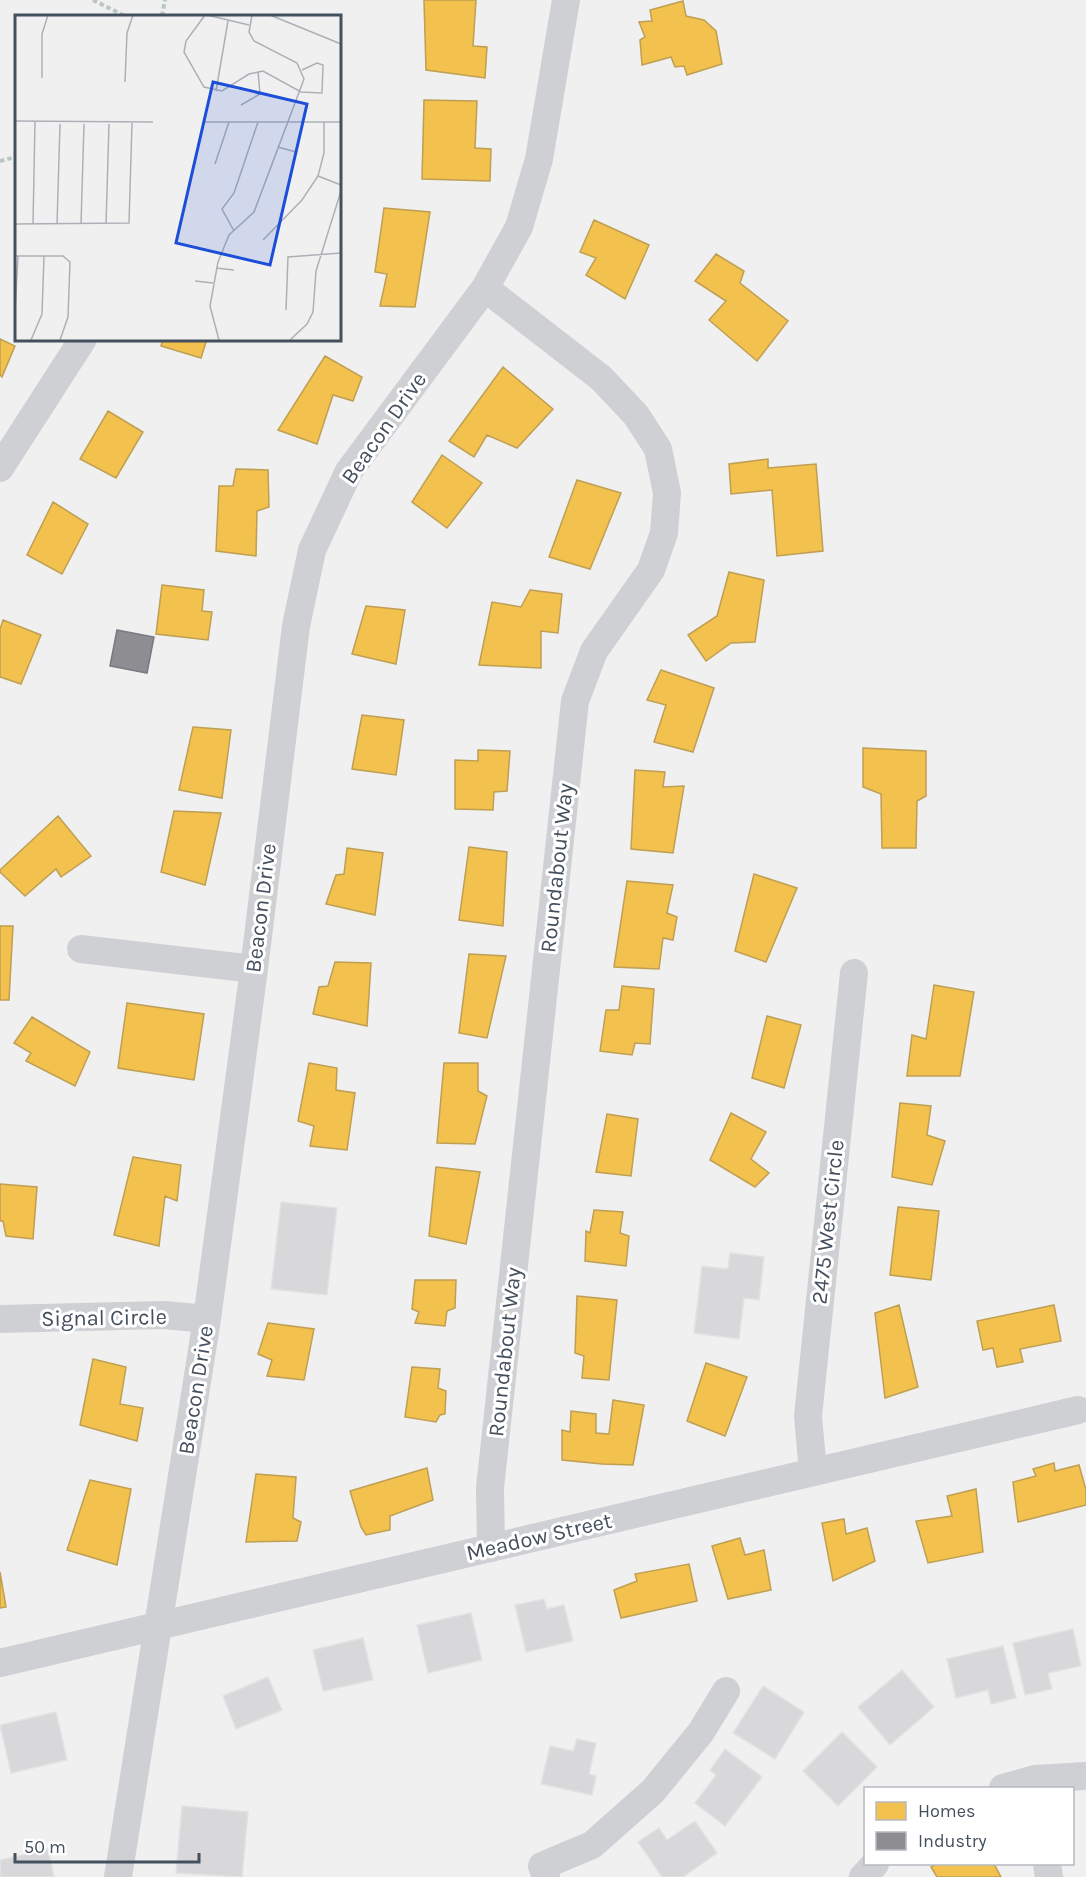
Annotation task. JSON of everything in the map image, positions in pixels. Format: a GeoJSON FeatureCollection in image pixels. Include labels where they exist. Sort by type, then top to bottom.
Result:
{"type":"FeatureCollection","features":[{"type":"Feature","properties":{"kind":"street","name":"Beacon Drive"},"geometry":{"type":"LineString","coordinates":[[117,1877],[207,1319],[254,969],[296,626],[312,550],[349,471],[485,288],[519,227],[539,159],[566,0]]}},
{"type":"Feature","properties":{"kind":"street","name":"Roundabout Way"},"geometry":{"type":"LineString","coordinates":[[485,288],[601,378],[636,415],[658,449],[667,493],[664,533],[651,570],[594,651],[575,701],[490,1488],[491,1548]]}},
{"type":"Feature","properties":{"kind":"street"},"geometry":{"type":"LineString","coordinates":[[0,468],[81,340]]}},
{"type":"Feature","properties":{"kind":"street"},"geometry":{"type":"LineString","coordinates":[[81,949],[254,969]]}},
{"type":"Feature","properties":{"kind":"street","name":"2475 West Circle"},"geometry":{"type":"LineString","coordinates":[[813,1472],[808,1416],[854,973]]}},
{"type":"Feature","properties":{"kind":"street","name":"Signal Circle"},"geometry":{"type":"LineString","coordinates":[[0,1319],[164,1316],[207,1319]]}},
{"type":"Feature","properties":{"kind":"street","name":"Meadow Street"},"geometry":{"type":"LineString","coordinates":[[0,1663],[1078,1410]]}},
{"type":"Feature","properties":{"kind":"street"},"geometry":{"type":"LineString","coordinates":[[544,1872],[592,1845],[653,1791],[700,1732],[726,1691]]}},
{"type":"Feature","properties":{"kind":"street"},"geometry":{"type":"LineString","coordinates":[[1011,1787],[1086,1776]]}},
{"type":"Feature","properties":{"kind":"street"},"geometry":{"type":"LineString","coordinates":[[863,1877],[873,1865]]}},
{"type":"Feature","properties":{"kind":"path"},"geometry":{"type":"LineString","coordinates":[[93,0],[123,15]]}},
{"type":"Feature","properties":{"kind":"path"},"geometry":{"type":"LineString","coordinates":[[162,15],[165,0]]}},
{"type":"Feature","properties":{"kind":"path"},"geometry":{"type":"LineString","coordinates":[[0,161],[15,157]]}},
{"type":"Feature","properties":{"kind":"building: Homes"},"geometry":{"type":"Polygon","coordinates":[[[424,0],[476,0],[473,46],[487,47],[485,78],[426,70],[424,0]]]}},
{"type":"Feature","properties":{"kind":"building: Homes"},"geometry":{"type":"Polygon","coordinates":[[[683,1],[686,16],[704,20],[716,31],[722,64],[687,75],[684,66],[675,67],[671,57],[642,65],[640,40],[645,37],[639,22],[652,21],[650,10],[683,1]]]}},
{"type":"Feature","properties":{"kind":"building: Homes"},"geometry":{"type":"Polygon","coordinates":[[[424,100],[477,101],[475,148],[491,149],[490,181],[422,179],[424,100]]]}},
{"type":"Feature","properties":{"kind":"building: Homes"},"geometry":{"type":"Polygon","coordinates":[[[384,208],[430,212],[415,307],[380,306],[387,274],[375,272],[384,208]]]}},
{"type":"Feature","properties":{"kind":"building: Homes"},"geometry":{"type":"Polygon","coordinates":[[[594,220],[649,245],[625,299],[586,275],[596,258],[580,252],[594,220]]]}},
{"type":"Feature","properties":{"kind":"building: Homes"},"geometry":{"type":"Polygon","coordinates":[[[716,254],[744,271],[740,283],[788,321],[757,361],[709,320],[726,301],[695,281],[716,254]]]}},
{"type":"Feature","properties":{"kind":"building: Homes"},"geometry":{"type":"Polygon","coordinates":[[[0,339],[15,346],[2,377],[0,375],[0,339]]]}},
{"type":"Feature","properties":{"kind":"building: Homes"},"geometry":{"type":"Polygon","coordinates":[[[163,340],[207,340],[201,358],[161,346],[163,340]]]}},
{"type":"Feature","properties":{"kind":"building: Homes"},"geometry":{"type":"Polygon","coordinates":[[[325,356],[362,377],[353,401],[333,395],[317,444],[278,430],[325,356]]]}},
{"type":"Feature","properties":{"kind":"building: Homes"},"geometry":{"type":"Polygon","coordinates":[[[503,367],[553,409],[517,448],[487,435],[474,457],[449,441],[503,367]]]}},
{"type":"Feature","properties":{"kind":"building: Homes"},"geometry":{"type":"Polygon","coordinates":[[[108,411],[143,432],[116,478],[80,459],[108,411]]]}},
{"type":"Feature","properties":{"kind":"building: Homes"},"geometry":{"type":"Polygon","coordinates":[[[442,455],[482,483],[447,528],[412,502],[442,455]]]}},
{"type":"Feature","properties":{"kind":"building: Homes"},"geometry":{"type":"Polygon","coordinates":[[[768,459],[768,468],[816,464],[823,551],[777,556],[772,490],[731,494],[729,464],[768,459]]]}},
{"type":"Feature","properties":{"kind":"building: Homes"},"geometry":{"type":"Polygon","coordinates":[[[236,469],[268,470],[269,507],[257,511],[256,556],[216,551],[219,486],[233,486],[236,469]]]}},
{"type":"Feature","properties":{"kind":"building: Homes"},"geometry":{"type":"Polygon","coordinates":[[[577,480],[621,493],[590,569],[549,557],[577,480]]]}},
{"type":"Feature","properties":{"kind":"building: Homes"},"geometry":{"type":"Polygon","coordinates":[[[53,502],[88,524],[62,574],[27,555],[53,502]]]}},
{"type":"Feature","properties":{"kind":"building: Homes"},"geometry":{"type":"Polygon","coordinates":[[[729,572],[764,580],[755,642],[731,643],[706,661],[688,635],[717,616],[729,572]]]}},
{"type":"Feature","properties":{"kind":"building: Homes"},"geometry":{"type":"Polygon","coordinates":[[[162,585],[204,590],[202,611],[212,612],[208,640],[156,634],[162,585]]]}},
{"type":"Feature","properties":{"kind":"building: Homes"},"geometry":{"type":"Polygon","coordinates":[[[530,590],[562,594],[558,633],[541,631],[541,668],[479,665],[492,602],[521,607],[530,590]]]}},
{"type":"Feature","properties":{"kind":"building: Homes"},"geometry":{"type":"Polygon","coordinates":[[[366,606],[405,610],[396,664],[352,654],[366,606]]]}},
{"type":"Feature","properties":{"kind":"building: Homes"},"geometry":{"type":"Polygon","coordinates":[[[3,620],[41,635],[21,684],[0,677],[0,629],[3,620]]]}},
{"type":"Feature","properties":{"kind":"building: Homes"},"geometry":{"type":"Polygon","coordinates":[[[661,670],[714,688],[693,752],[654,742],[666,705],[647,700],[661,670]]]}},
{"type":"Feature","properties":{"kind":"building: Homes"},"geometry":{"type":"Polygon","coordinates":[[[362,715],[404,720],[396,775],[352,769],[362,715]]]}},
{"type":"Feature","properties":{"kind":"building: Homes"},"geometry":{"type":"Polygon","coordinates":[[[193,727],[231,730],[222,798],[179,790],[193,727]]]}},
{"type":"Feature","properties":{"kind":"building: Homes"},"geometry":{"type":"Polygon","coordinates":[[[863,748],[926,751],[926,796],[917,801],[916,848],[882,848],[881,794],[863,787],[863,748]]]}},
{"type":"Feature","properties":{"kind":"building: Homes"},"geometry":{"type":"Polygon","coordinates":[[[478,750],[510,751],[507,791],[494,792],[493,810],[455,809],[455,760],[478,761],[478,750]]]}},
{"type":"Feature","properties":{"kind":"building: Homes"},"geometry":{"type":"Polygon","coordinates":[[[635,770],[665,772],[663,787],[684,786],[673,853],[631,849],[635,770]]]}},
{"type":"Feature","properties":{"kind":"building: Homes"},"geometry":{"type":"Polygon","coordinates":[[[174,811],[221,813],[205,885],[161,872],[174,811]]]}},
{"type":"Feature","properties":{"kind":"building: Homes"},"geometry":{"type":"Polygon","coordinates":[[[58,816],[91,856],[61,877],[56,869],[25,896],[0,870],[58,816]]]}},
{"type":"Feature","properties":{"kind":"building: Homes"},"geometry":{"type":"Polygon","coordinates":[[[469,847],[507,852],[503,926],[459,920],[469,847]]]}},
{"type":"Feature","properties":{"kind":"building: Homes"},"geometry":{"type":"Polygon","coordinates":[[[347,848],[383,853],[375,915],[326,904],[336,875],[344,874],[347,848]]]}},
{"type":"Feature","properties":{"kind":"building: Homes"},"geometry":{"type":"Polygon","coordinates":[[[754,874],[797,888],[766,962],[735,951],[754,874]]]}},
{"type":"Feature","properties":{"kind":"building: Homes"},"geometry":{"type":"Polygon","coordinates":[[[627,881],[673,885],[667,913],[677,917],[673,940],[663,938],[659,969],[614,967],[627,881]]]}},
{"type":"Feature","properties":{"kind":"building: Homes"},"geometry":{"type":"Polygon","coordinates":[[[0,926],[13,926],[9,1000],[0,1000],[0,926]]]}},
{"type":"Feature","properties":{"kind":"building: Homes"},"geometry":{"type":"Polygon","coordinates":[[[469,954],[506,956],[487,1038],[459,1033],[469,954]]]}},
{"type":"Feature","properties":{"kind":"building: Homes"},"geometry":{"type":"Polygon","coordinates":[[[335,962],[371,963],[367,1026],[313,1014],[319,987],[328,986],[335,962]]]}},
{"type":"Feature","properties":{"kind":"building: Homes"},"geometry":{"type":"Polygon","coordinates":[[[934,985],[974,992],[960,1076],[907,1076],[912,1035],[926,1039],[934,985]]]}},
{"type":"Feature","properties":{"kind":"building: Homes"},"geometry":{"type":"Polygon","coordinates":[[[622,986],[654,989],[650,1044],[635,1043],[632,1055],[600,1051],[606,1010],[619,1010],[622,986]]]}},
{"type":"Feature","properties":{"kind":"building: Homes"},"geometry":{"type":"Polygon","coordinates":[[[127,1003],[204,1014],[194,1080],[118,1068],[127,1003]]]}},
{"type":"Feature","properties":{"kind":"building: Homes"},"geometry":{"type":"Polygon","coordinates":[[[767,1016],[801,1025],[784,1088],[752,1078],[767,1016]]]}},
{"type":"Feature","properties":{"kind":"building: Homes"},"geometry":{"type":"Polygon","coordinates":[[[32,1017],[90,1052],[75,1086],[26,1061],[31,1053],[14,1043],[32,1017]]]}},
{"type":"Feature","properties":{"kind":"building: Homes"},"geometry":{"type":"Polygon","coordinates":[[[309,1063],[337,1068],[336,1090],[355,1093],[347,1150],[310,1146],[314,1126],[298,1121],[309,1063]]]}},
{"type":"Feature","properties":{"kind":"building: Homes"},"geometry":{"type":"Polygon","coordinates":[[[444,1063],[478,1063],[478,1091],[487,1096],[475,1144],[437,1143],[444,1063]]]}},
{"type":"Feature","properties":{"kind":"building: Homes"},"geometry":{"type":"Polygon","coordinates":[[[900,1103],[931,1106],[927,1135],[945,1141],[932,1185],[892,1177],[900,1103]]]}},
{"type":"Feature","properties":{"kind":"building: Homes"},"geometry":{"type":"Polygon","coordinates":[[[731,1113],[766,1132],[751,1159],[769,1173],[755,1187],[710,1160],[731,1113]]]}},
{"type":"Feature","properties":{"kind":"building: Homes"},"geometry":{"type":"Polygon","coordinates":[[[607,1114],[638,1119],[631,1176],[596,1172],[607,1114]]]}},
{"type":"Feature","properties":{"kind":"building: Homes"},"geometry":{"type":"Polygon","coordinates":[[[133,1157],[181,1165],[177,1201],[165,1196],[159,1246],[114,1235],[133,1157]]]}},
{"type":"Feature","properties":{"kind":"building: Homes"},"geometry":{"type":"Polygon","coordinates":[[[436,1167],[480,1172],[466,1244],[429,1236],[436,1167]]]}},
{"type":"Feature","properties":{"kind":"building: Homes"},"geometry":{"type":"Polygon","coordinates":[[[0,1184],[37,1187],[33,1239],[6,1236],[3,1221],[0,1221],[0,1184]]]}},
{"type":"Feature","properties":{"kind":"building: Homes"},"geometry":{"type":"Polygon","coordinates":[[[898,1207],[939,1211],[931,1280],[890,1275],[898,1207]]]}},
{"type":"Feature","properties":{"kind":"building: Homes"},"geometry":{"type":"Polygon","coordinates":[[[594,1210],[623,1212],[620,1233],[629,1236],[626,1266],[585,1261],[586,1231],[590,1233],[594,1210]]]}},
{"type":"Feature","properties":{"kind":"building: Homes"},"geometry":{"type":"Polygon","coordinates":[[[415,1280],[456,1280],[455,1308],[447,1311],[445,1326],[415,1323],[419,1312],[412,1309],[415,1280]]]}},
{"type":"Feature","properties":{"kind":"building: Homes"},"geometry":{"type":"Polygon","coordinates":[[[577,1296],[617,1300],[609,1380],[582,1378],[584,1356],[575,1353],[577,1296]]]}},
{"type":"Feature","properties":{"kind":"building: Homes"},"geometry":{"type":"Polygon","coordinates":[[[899,1305],[918,1387],[885,1398],[875,1313],[899,1305]]]}},
{"type":"Feature","properties":{"kind":"building: Homes"},"geometry":{"type":"Polygon","coordinates":[[[1054,1305],[1061,1341],[1020,1349],[1023,1362],[997,1367],[993,1348],[983,1350],[977,1321],[1054,1305]]]}},
{"type":"Feature","properties":{"kind":"building: Homes"},"geometry":{"type":"Polygon","coordinates":[[[268,1323],[314,1329],[304,1380],[267,1376],[272,1360],[258,1354],[268,1323]]]}},
{"type":"Feature","properties":{"kind":"building: Homes"},"geometry":{"type":"Polygon","coordinates":[[[93,1359],[126,1367],[120,1404],[143,1408],[137,1441],[80,1425],[93,1359]]]}},
{"type":"Feature","properties":{"kind":"building: Homes"},"geometry":{"type":"Polygon","coordinates":[[[706,1363],[747,1377],[725,1436],[687,1421],[706,1363]]]}},
{"type":"Feature","properties":{"kind":"building: Homes"},"geometry":{"type":"Polygon","coordinates":[[[412,1367],[440,1369],[438,1388],[446,1391],[445,1414],[440,1415],[436,1422],[405,1417],[412,1367]]]}},
{"type":"Feature","properties":{"kind":"building: Homes"},"geometry":{"type":"Polygon","coordinates":[[[613,1400],[644,1405],[633,1465],[562,1460],[562,1430],[570,1432],[571,1411],[596,1414],[596,1433],[609,1434],[613,1400]]]}},
{"type":"Feature","properties":{"kind":"building: Homes"},"geometry":{"type":"Polygon","coordinates":[[[1054,1463],[1055,1471],[1079,1465],[1086,1490],[1086,1505],[1018,1522],[1013,1482],[1036,1476],[1033,1469],[1054,1463]]]}},
{"type":"Feature","properties":{"kind":"building: Homes"},"geometry":{"type":"Polygon","coordinates":[[[427,1468],[433,1500],[390,1516],[390,1530],[366,1535],[361,1527],[350,1491],[427,1468]]]}},
{"type":"Feature","properties":{"kind":"building: Homes"},"geometry":{"type":"Polygon","coordinates":[[[256,1474],[296,1477],[293,1518],[301,1522],[297,1541],[246,1542],[256,1474]]]}},
{"type":"Feature","properties":{"kind":"building: Homes"},"geometry":{"type":"Polygon","coordinates":[[[90,1480],[131,1489],[117,1565],[67,1550],[90,1480]]]}},
{"type":"Feature","properties":{"kind":"building: Homes"},"geometry":{"type":"Polygon","coordinates":[[[976,1489],[983,1552],[928,1563],[916,1521],[952,1516],[947,1496],[976,1489]]]}},
{"type":"Feature","properties":{"kind":"building: Homes"},"geometry":{"type":"Polygon","coordinates":[[[844,1519],[846,1534],[867,1528],[875,1561],[833,1581],[822,1523],[844,1519]]]}},
{"type":"Feature","properties":{"kind":"building: Homes"},"geometry":{"type":"Polygon","coordinates":[[[740,1538],[745,1555],[764,1550],[771,1590],[728,1599],[712,1546],[740,1538]]]}},
{"type":"Feature","properties":{"kind":"building: Homes"},"geometry":{"type":"Polygon","coordinates":[[[689,1564],[697,1601],[621,1618],[614,1590],[637,1581],[635,1574],[689,1564]]]}},
{"type":"Feature","properties":{"kind":"building: Homes"},"geometry":{"type":"Polygon","coordinates":[[[0,1572],[6,1607],[0,1608],[0,1572]]]}},
{"type":"Feature","properties":{"kind":"building: Homes"},"geometry":{"type":"Polygon","coordinates":[[[934,1865],[995,1865],[1001,1877],[937,1877],[931,1867],[934,1865]]]}},
{"type":"Feature","properties":{"kind":"building: Industry"},"geometry":{"type":"Polygon","coordinates":[[[117,630],[154,637],[147,673],[110,666],[117,630]]]}},
{"type":"Feature","properties":{"kind":"building: Other"},"geometry":{"type":"Polygon","coordinates":[[[281,1202],[337,1208],[327,1295],[271,1289],[281,1202]]]}},
{"type":"Feature","properties":{"kind":"building: Other"},"geometry":{"type":"Polygon","coordinates":[[[730,1253],[764,1257],[759,1300],[744,1298],[739,1339],[694,1333],[702,1266],[728,1269],[730,1253]]]}},
{"type":"Feature","properties":{"kind":"building: Other"},"geometry":{"type":"Polygon","coordinates":[[[544,1599],[547,1609],[564,1605],[573,1641],[526,1652],[515,1605],[544,1599]]]}},
{"type":"Feature","properties":{"kind":"building: Other"},"geometry":{"type":"Polygon","coordinates":[[[471,1613],[482,1660],[428,1673],[417,1625],[471,1613]]]}},
{"type":"Feature","properties":{"kind":"building: Other"},"geometry":{"type":"Polygon","coordinates":[[[1073,1629],[1081,1666],[1048,1673],[1052,1689],[1025,1695],[1013,1643],[1073,1629]]]}},
{"type":"Feature","properties":{"kind":"building: Other"},"geometry":{"type":"Polygon","coordinates":[[[363,1638],[373,1680],[323,1691],[313,1650],[363,1638]]]}},
{"type":"Feature","properties":{"kind":"building: Other"},"geometry":{"type":"Polygon","coordinates":[[[1003,1646],[1016,1698],[991,1704],[988,1690],[956,1698],[947,1659],[1003,1646]]]}},
{"type":"Feature","properties":{"kind":"building: Other"},"geometry":{"type":"Polygon","coordinates":[[[902,1670],[934,1707],[890,1745],[858,1707],[902,1670]]]}},
{"type":"Feature","properties":{"kind":"building: Other"},"geometry":{"type":"Polygon","coordinates":[[[268,1677],[282,1710],[236,1729],[223,1696],[268,1677]]]}},
{"type":"Feature","properties":{"kind":"building: Other"},"geometry":{"type":"Polygon","coordinates":[[[763,1686],[804,1712],[775,1759],[733,1733],[763,1686]]]}},
{"type":"Feature","properties":{"kind":"building: Other"},"geometry":{"type":"Polygon","coordinates":[[[56,1712],[67,1760],[11,1773],[0,1725],[56,1712]]]}},
{"type":"Feature","properties":{"kind":"building: Other"},"geometry":{"type":"Polygon","coordinates":[[[842,1732],[877,1767],[838,1806],[803,1771],[842,1732]]]}},
{"type":"Feature","properties":{"kind":"building: Other"},"geometry":{"type":"Polygon","coordinates":[[[577,1739],[596,1743],[589,1774],[596,1776],[592,1795],[541,1784],[550,1746],[573,1751],[577,1739]]]}},
{"type":"Feature","properties":{"kind":"building: Other"},"geometry":{"type":"Polygon","coordinates":[[[725,1749],[762,1777],[725,1826],[695,1803],[716,1775],[710,1770],[725,1749]]]}},
{"type":"Feature","properties":{"kind":"building: Other"},"geometry":{"type":"Polygon","coordinates":[[[182,1806],[248,1812],[242,1877],[176,1873],[182,1806]]]}},
{"type":"Feature","properties":{"kind":"building: Other"},"geometry":{"type":"Polygon","coordinates":[[[695,1821],[717,1853],[683,1877],[662,1877],[638,1842],[659,1828],[667,1840],[695,1821]]]}},
{"type":"Feature","properties":{"kind":"building: Other"},"geometry":{"type":"Polygon","coordinates":[[[48,1849],[54,1877],[0,1877],[0,1860],[48,1849]]]}}]}
